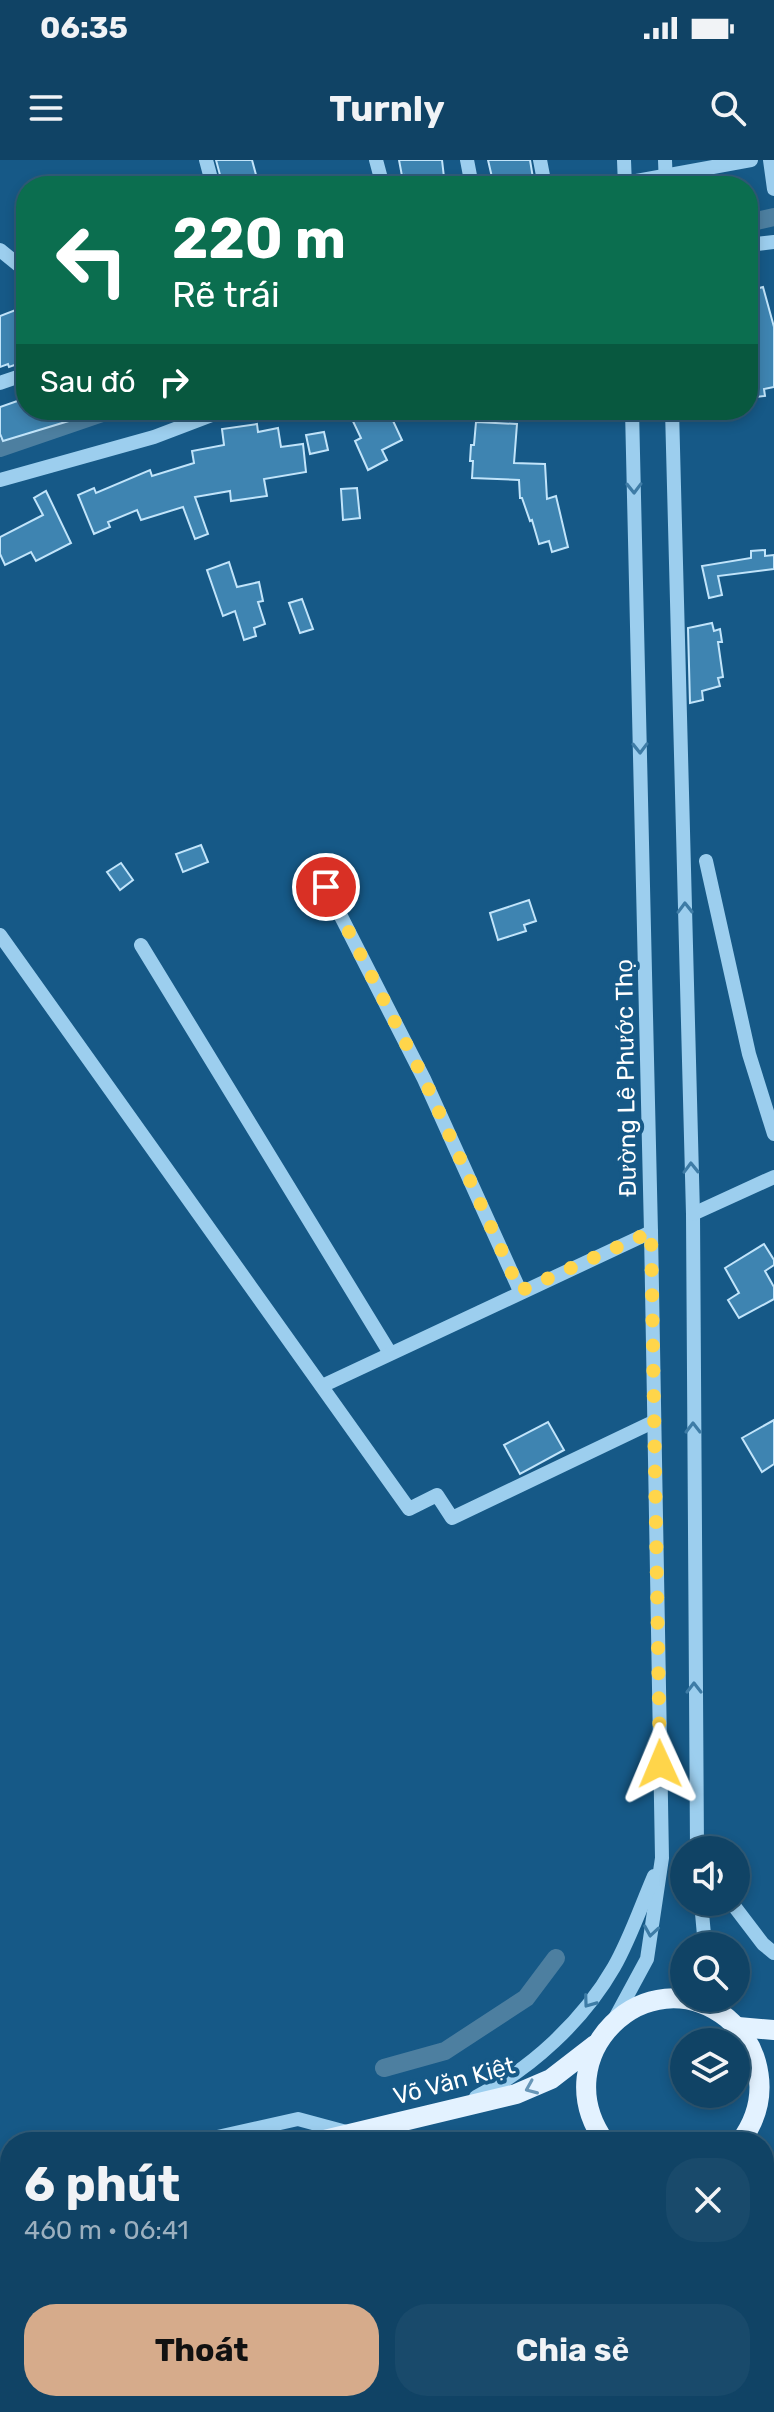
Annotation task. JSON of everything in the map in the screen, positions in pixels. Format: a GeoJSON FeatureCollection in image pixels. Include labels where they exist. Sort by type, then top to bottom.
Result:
{"type":"FeatureCollection","features":[{"type":"Feature","properties":{"kind":"main road"},"geometry":{"type":"LineString","coordinates":[[598,2132],[585,2100],[586,2072],[595,2045],[613,2023],[635,2007],[670,1999]]}},
{"type":"Feature","properties":{"kind":"main road"},"geometry":{"type":"LineString","coordinates":[[723,2012],[738,2027],[753,2050],[766,2100],[748,2132]]}},
{"type":"Feature","properties":{"kind":"main road"},"geometry":{"type":"LineString","coordinates":[[738,2027],[774,2030]]}},
{"type":"Feature","properties":{"kind":"main road","name":"Võ Văn Kiệt"},"geometry":{"type":"LineString","coordinates":[[356,2132],[516,2094],[551,2079],[595,2045]]}},
{"type":"Feature","properties":{"kind":"street"},"geometry":{"type":"LineString","coordinates":[[686,176],[751,160]]}},
{"type":"Feature","properties":{"kind":"street"},"geometry":{"type":"LineString","coordinates":[[770,160],[774,189]]}},
{"type":"Feature","properties":{"kind":"street"},"geometry":{"type":"LineString","coordinates":[[0,250],[16,263]]}},
{"type":"Feature","properties":{"kind":"street"},"geometry":{"type":"LineString","coordinates":[[0,480],[154,437],[199,420]]}},
{"type":"Feature","properties":{"kind":"street","name":"Đường Lê Phước Thọ"},"geometry":{"type":"LineString","coordinates":[[613,2023],[647,1959],[662,1858],[632,420]]}},
{"type":"Feature","properties":{"kind":"street"},"geometry":{"type":"LineString","coordinates":[[672,420],[693,1214],[696,1836]]}},
{"type":"Feature","properties":{"kind":"street"},"geometry":{"type":"LineString","coordinates":[[706,861],[749,1054],[774,1134]]}},
{"type":"Feature","properties":{"kind":"street"},"geometry":{"type":"LineString","coordinates":[[326,887],[424,1079],[520,1291]]}},
{"type":"Feature","properties":{"kind":"street"},"geometry":{"type":"LineString","coordinates":[[0,935],[409,1509],[437,1495],[452,1518],[653,1422]]}},
{"type":"Feature","properties":{"kind":"street"},"geometry":{"type":"LineString","coordinates":[[141,945],[390,1353]]}},
{"type":"Feature","properties":{"kind":"street"},"geometry":{"type":"LineString","coordinates":[[693,1214],[774,1177]]}},
{"type":"Feature","properties":{"kind":"street"},"geometry":{"type":"LineString","coordinates":[[322,1386],[651,1232]]}},
{"type":"Feature","properties":{"kind":"street"},"geometry":{"type":"LineString","coordinates":[[450,2111],[528,2065],[579,2015],[614,1967],[662,1858]]}},
{"type":"Feature","properties":{"kind":"street"},"geometry":{"type":"LineString","coordinates":[[742,1916],[774,1953]]}},
{"type":"Feature","properties":{"kind":"street"},"geometry":{"type":"LineString","coordinates":[[240,2132],[298,2119],[348,2132]]}},
{"type":"Feature","properties":{"kind":"building"},"geometry":{"type":"Polygon","coordinates":[[[216,160],[252,160],[256,176],[220,176],[216,160]]]}},
{"type":"Feature","properties":{"kind":"building"},"geometry":{"type":"Polygon","coordinates":[[[399,160],[442,160],[444,176],[402,176],[399,160]]]}},
{"type":"Feature","properties":{"kind":"building"},"geometry":{"type":"Polygon","coordinates":[[[488,160],[530,160],[533,176],[492,176],[488,160]]]}},
{"type":"Feature","properties":{"kind":"building"},"geometry":{"type":"Polygon","coordinates":[[[763,287],[774,327],[774,387],[764,389],[765,396],[758,397],[758,288],[763,287]]]}},
{"type":"Feature","properties":{"kind":"building"},"geometry":{"type":"Polygon","coordinates":[[[16,310],[16,365],[9,367],[8,364],[0,367],[0,316],[16,310]]]}},
{"type":"Feature","properties":{"kind":"building"},"geometry":{"type":"Polygon","coordinates":[[[16,401],[16,420],[72,420],[3,441],[0,407],[16,401]]]}},
{"type":"Feature","properties":{"kind":"building"},"geometry":{"type":"Polygon","coordinates":[[[352,420],[393,420],[402,440],[382,450],[387,460],[368,470],[355,441],[361,438],[352,420]]]}},
{"type":"Feature","properties":{"kind":"building"},"geometry":{"type":"Polygon","coordinates":[[[476,422],[517,424],[514,463],[545,464],[547,499],[556,496],[568,547],[552,552],[549,541],[539,544],[532,520],[520,498],[519,480],[472,478],[471,445],[474,445],[476,422]]]}},
{"type":"Feature","properties":{"kind":"building"},"geometry":{"type":"Polygon","coordinates":[[[257,424],[258,432],[278,428],[281,447],[303,444],[306,472],[264,479],[267,496],[231,501],[230,491],[195,497],[208,534],[195,539],[183,507],[141,520],[137,510],[108,522],[110,527],[94,534],[78,495],[94,488],[96,493],[150,470],[152,476],[194,463],[192,451],[224,445],[222,429],[257,424]]]}},
{"type":"Feature","properties":{"kind":"building"},"geometry":{"type":"Polygon","coordinates":[[[324,432],[328,450],[310,454],[306,435],[324,432]]]}},
{"type":"Feature","properties":{"kind":"building"},"geometry":{"type":"Polygon","coordinates":[[[357,488],[360,518],[343,520],[341,489],[357,488]]]}},
{"type":"Feature","properties":{"kind":"building"},"geometry":{"type":"Polygon","coordinates":[[[46,491],[71,543],[36,561],[31,552],[5,565],[0,554],[0,537],[43,515],[34,498],[46,491]]]}},
{"type":"Feature","properties":{"kind":"building"},"geometry":{"type":"Polygon","coordinates":[[[765,550],[765,556],[774,555],[774,569],[718,576],[722,595],[709,598],[702,566],[751,558],[751,551],[765,550]]]}},
{"type":"Feature","properties":{"kind":"building"},"geometry":{"type":"Polygon","coordinates":[[[229,562],[237,587],[259,582],[263,601],[258,602],[265,624],[254,628],[256,636],[244,640],[235,611],[223,616],[207,570],[229,562]]]}},
{"type":"Feature","properties":{"kind":"building"},"geometry":{"type":"Polygon","coordinates":[[[302,599],[313,629],[300,633],[289,603],[302,599]]]}},
{"type":"Feature","properties":{"kind":"building"},"geometry":{"type":"Polygon","coordinates":[[[712,623],[714,631],[720,629],[722,642],[718,642],[723,677],[718,678],[720,686],[702,691],[703,700],[690,703],[688,628],[712,623]]]}},
{"type":"Feature","properties":{"kind":"building"},"geometry":{"type":"Polygon","coordinates":[[[201,845],[208,862],[183,872],[176,854],[201,845]]]}},
{"type":"Feature","properties":{"kind":"building"},"geometry":{"type":"Polygon","coordinates":[[[121,863],[133,880],[120,890],[107,872],[121,863]]]}},
{"type":"Feature","properties":{"kind":"building"},"geometry":{"type":"Polygon","coordinates":[[[529,900],[536,921],[524,925],[526,931],[498,940],[490,913],[529,900]]]}},
{"type":"Feature","properties":{"kind":"building"},"geometry":{"type":"Polygon","coordinates":[[[764,1244],[774,1260],[774,1265],[765,1271],[774,1287],[774,1299],[739,1318],[728,1300],[739,1293],[725,1268],[764,1244]]]}},
{"type":"Feature","properties":{"kind":"building"},"geometry":{"type":"Polygon","coordinates":[[[774,1420],[774,1464],[762,1472],[742,1438],[774,1420]]]}},
{"type":"Feature","properties":{"kind":"building"},"geometry":{"type":"Polygon","coordinates":[[[548,1422],[564,1450],[520,1474],[504,1445],[548,1422]]]}},
{"type":"Feature","properties":{"kind":"waterway"},"geometry":{"type":"LineString","coordinates":[[758,221],[774,217]]}},
{"type":"Feature","properties":{"kind":"waterway"},"geometry":{"type":"LineString","coordinates":[[0,448],[82,420]]}},
{"type":"Feature","properties":{"kind":"waterway"},"geometry":{"type":"LineString","coordinates":[[384,2068],[445,2051],[526,1998],[556,1958]]}},
{"type":"Feature","properties":{"kind":"route"},"geometry":{"type":"LineString","coordinates":[[326,887],[424,1079],[520,1291],[651,1232],[660,1764]]}}]}
